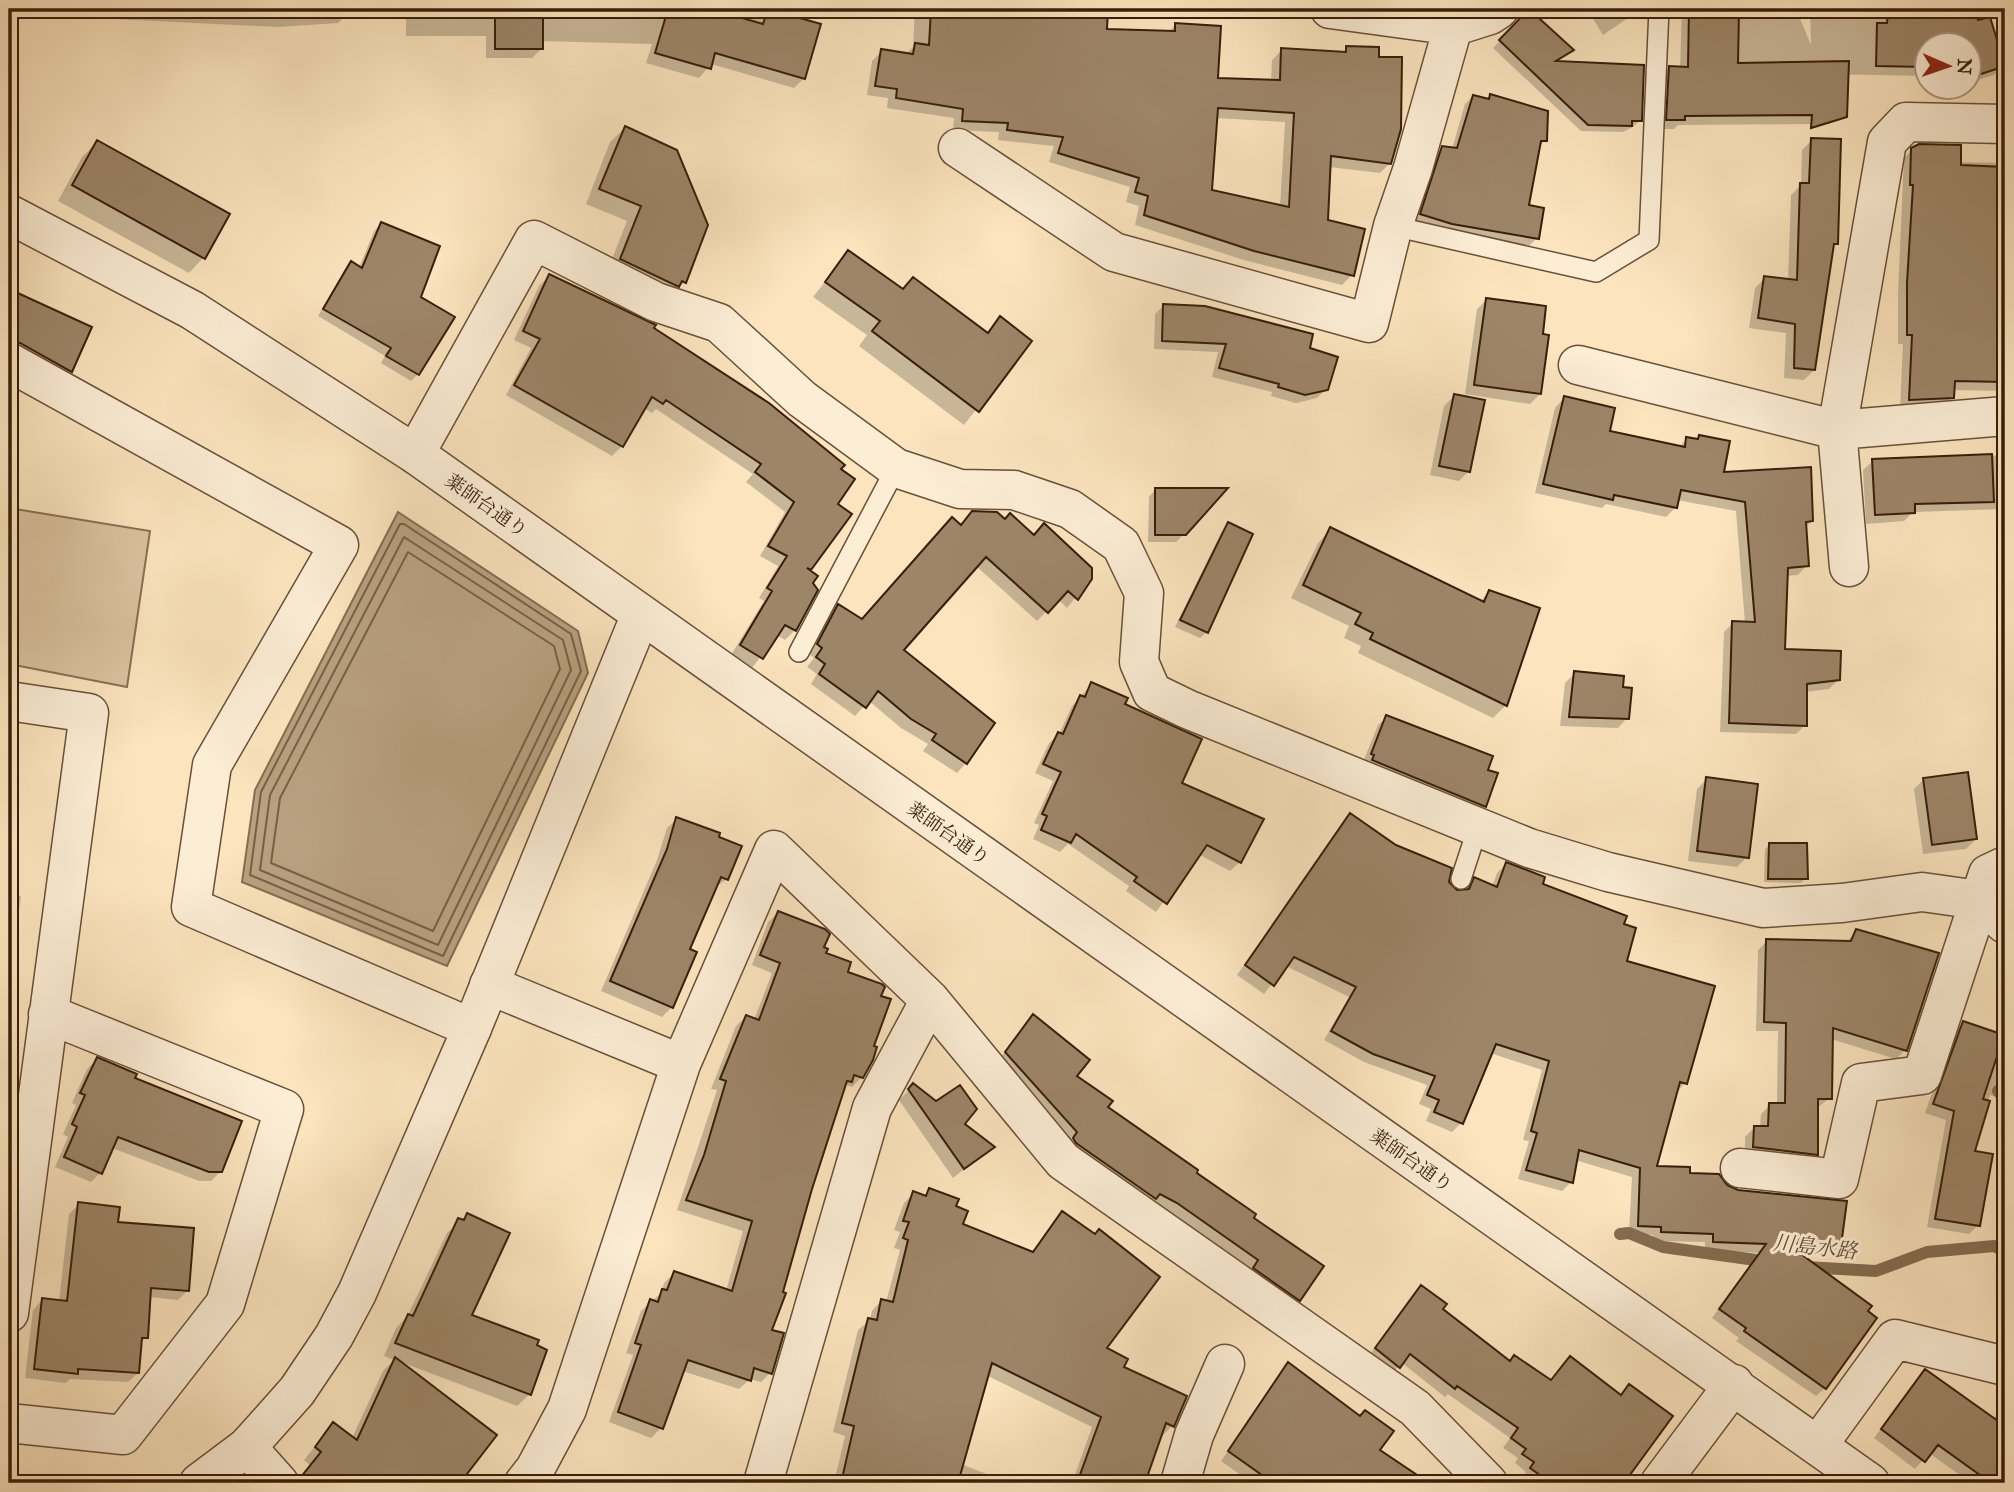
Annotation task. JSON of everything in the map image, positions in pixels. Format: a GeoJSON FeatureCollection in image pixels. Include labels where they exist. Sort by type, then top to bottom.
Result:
{"type":"FeatureCollection","features":[{"type":"Feature","properties":{"kind":"street"},"geometry":{"type":"LineString","coordinates":[[1330,9],[1457,17],[1490,15],[1499,9]]}},
{"type":"Feature","properties":{"kind":"street"},"geometry":{"type":"LineString","coordinates":[[958,148],[1114,252],[1369,323],[1393,226],[1457,17]]}},
{"type":"Feature","properties":{"kind":"street"},"geometry":{"type":"LineString","coordinates":[[1849,567],[1837,430],[1887,142],[1906,122],[2005,124]]}},
{"type":"Feature","properties":{"kind":"street","name":"薬師台通り"},"geometry":{"type":"LineString","coordinates":[[9,214],[192,310],[415,454],[1275,1065],[1734,1384],[1870,1483]]}},
{"type":"Feature","properties":{"kind":"street"},"geometry":{"type":"LineString","coordinates":[[415,454],[534,240],[656,302],[719,323],[802,399],[896,468],[960,489],[1014,490],[1070,509],[1121,545],[1144,593],[1139,662],[1152,692],[1198,714],[1529,848],[1608,872],[1763,908],[1842,903],[1922,891],[1992,912]]}},
{"type":"Feature","properties":{"kind":"street"},"geometry":{"type":"LineString","coordinates":[[9,362],[339,545],[212,765],[191,908],[472,1028]]}},
{"type":"Feature","properties":{"kind":"street"},"geometry":{"type":"LineString","coordinates":[[1578,365],[1837,430],[2005,416]]}},
{"type":"Feature","properties":{"kind":"street"},"geometry":{"type":"LineString","coordinates":[[199,1483],[247,1447],[297,1391],[334,1336],[357,1293],[472,1028],[641,614]]}},
{"type":"Feature","properties":{"kind":"street"},"geometry":{"type":"LineString","coordinates":[[9,701],[89,713],[9,1313]]}},
{"type":"Feature","properties":{"kind":"street"},"geometry":{"type":"LineString","coordinates":[[524,1483],[535,1469],[567,1409],[681,1064],[774,850],[930,1000],[1063,1161],[1415,1408],[1488,1483]]}},
{"type":"Feature","properties":{"kind":"street"},"geometry":{"type":"LineString","coordinates":[[1740,1168],[1839,1178],[1861,1083],[1922,1075],[1992,912],[1987,874],[2005,866]]}},
{"type":"Feature","properties":{"kind":"street"},"geometry":{"type":"LineString","coordinates":[[489,985],[681,1064]]}},
{"type":"Feature","properties":{"kind":"street"},"geometry":{"type":"LineString","coordinates":[[763,1483],[872,1108],[930,1000]]}},
{"type":"Feature","properties":{"kind":"street"},"geometry":{"type":"LineString","coordinates":[[9,1423],[123,1435],[225,1304],[284,1109],[48,1014]]}},
{"type":"Feature","properties":{"kind":"street"},"geometry":{"type":"LineString","coordinates":[[1818,1446],[1895,1339],[2005,1366]]}},
{"type":"Feature","properties":{"kind":"street"},"geometry":{"type":"LineString","coordinates":[[1180,1483],[1195,1435],[1225,1363]]}},
{"type":"Feature","properties":{"kind":"street"},"geometry":{"type":"LineString","coordinates":[[1660,1483],[1734,1384]]}},
{"type":"Feature","properties":{"kind":"street"},"geometry":{"type":"LineString","coordinates":[[247,1447],[279,1483]]}},
{"type":"Feature","properties":{"kind":"lane"},"geometry":{"type":"LineString","coordinates":[[1393,226],[1596,272],[1649,240],[1659,9]]}},
{"type":"Feature","properties":{"kind":"lane"},"geometry":{"type":"LineString","coordinates":[[799,652],[896,468]]}},
{"type":"Feature","properties":{"kind":"lane"},"geometry":{"type":"LineString","coordinates":[[1461,879],[1478,827]]}},
{"type":"Feature","properties":{"kind":"shaded area"},"geometry":{"type":"Polygon","coordinates":[[[9,508],[150,531],[127,687],[9,664],[9,508]]]}},
{"type":"Feature","properties":{"kind":"water"},"geometry":{"type":"Polygon","coordinates":[[[398,512],[578,631],[588,673],[447,966],[242,882],[255,790],[398,512]]]}},
{"type":"Feature","properties":{"kind":"building"},"geometry":{"type":"Polygon","coordinates":[[[495,9],[543,9],[543,49],[495,49],[495,9]]]}},
{"type":"Feature","properties":{"kind":"building"},"geometry":{"type":"Polygon","coordinates":[[[668,9],[711,9],[763,24],[768,9],[821,24],[805,79],[715,53],[711,69],[655,53],[668,9]]]}},
{"type":"Feature","properties":{"kind":"building"},"geometry":{"type":"Polygon","coordinates":[[[931,9],[1108,9],[1107,29],[1175,31],[1175,23],[1221,26],[1218,78],[1280,80],[1281,48],[1346,52],[1346,46],[1379,47],[1379,57],[1402,57],[1401,129],[1391,164],[1331,156],[1328,220],[1365,229],[1354,276],[1254,251],[1144,215],[1148,196],[1135,192],[1139,178],[1058,153],[1063,137],[1007,130],[1008,123],[962,121],[963,109],[896,98],[897,89],[875,86],[881,49],[913,54],[915,43],[929,45],[931,9]],[[1218,108],[1212,190],[1289,207],[1294,113],[1218,108]]]}},
{"type":"Feature","properties":{"kind":"building"},"geometry":{"type":"Polygon","coordinates":[[[1529,9],[1574,50],[1556,61],[1644,65],[1642,121],[1632,121],[1632,126],[1588,125],[1499,40],[1529,9]]]}},
{"type":"Feature","properties":{"kind":"building"},"geometry":{"type":"Polygon","coordinates":[[[1689,9],[1739,11],[1738,63],[1849,61],[1847,117],[1811,128],[1812,115],[1685,116],[1685,120],[1666,120],[1669,66],[1688,67],[1689,9]]]}},
{"type":"Feature","properties":{"kind":"building"},"geometry":{"type":"Polygon","coordinates":[[[1935,9],[1974,9],[1978,20],[1990,17],[2005,66],[1982,74],[1982,32],[1912,32],[1912,67],[1876,66],[1877,23],[1887,23],[1888,12],[1937,14],[1935,9]]]}},
{"type":"Feature","properties":{"kind":"building"},"geometry":{"type":"Polygon","coordinates":[[[1490,94],[1548,111],[1547,141],[1541,141],[1529,205],[1544,208],[1539,239],[1452,224],[1420,214],[1442,146],[1457,148],[1473,95],[1489,99],[1490,94]]]}},
{"type":"Feature","properties":{"kind":"building"},"geometry":{"type":"Polygon","coordinates":[[[625,126],[677,150],[708,225],[686,283],[682,281],[679,287],[620,259],[641,206],[599,189],[625,126]]]}},
{"type":"Feature","properties":{"kind":"building"},"geometry":{"type":"Polygon","coordinates":[[[1811,138],[1841,139],[1838,244],[1834,244],[1815,370],[1794,368],[1795,324],[1758,318],[1764,276],[1797,280],[1800,183],[1809,183],[1811,138]]]}},
{"type":"Feature","properties":{"kind":"building"},"geometry":{"type":"Polygon","coordinates":[[[97,140],[230,214],[205,259],[72,185],[97,140]]]}},
{"type":"Feature","properties":{"kind":"building"},"geometry":{"type":"Polygon","coordinates":[[[1919,144],[1961,145],[1961,165],[2005,167],[2005,382],[1955,381],[1954,398],[1909,400],[1912,335],[1907,335],[1907,283],[1913,185],[1910,185],[1911,148],[1919,144]]]}},
{"type":"Feature","properties":{"kind":"building"},"geometry":{"type":"Polygon","coordinates":[[[381,222],[440,246],[421,297],[455,317],[419,375],[386,356],[391,348],[323,309],[351,261],[362,268],[381,222]]]}},
{"type":"Feature","properties":{"kind":"building"},"geometry":{"type":"Polygon","coordinates":[[[848,250],[903,289],[913,277],[988,333],[1000,316],[1032,341],[979,412],[872,331],[880,321],[825,282],[848,250]]]}},
{"type":"Feature","properties":{"kind":"building"},"geometry":{"type":"Polygon","coordinates":[[[549,274],[656,325],[654,328],[769,403],[845,465],[841,469],[855,479],[838,504],[852,514],[811,570],[807,568],[818,576],[813,583],[818,590],[796,631],[785,625],[763,659],[740,645],[772,591],[767,588],[787,556],[768,546],[794,502],[755,472],[761,464],[666,400],[663,404],[652,397],[623,447],[514,385],[540,339],[523,331],[549,274]]]}},
{"type":"Feature","properties":{"kind":"building"},"geometry":{"type":"Polygon","coordinates":[[[9,289],[92,327],[72,372],[20,343],[9,340],[9,289]]]}},
{"type":"Feature","properties":{"kind":"building"},"geometry":{"type":"Polygon","coordinates":[[[1486,298],[1546,306],[1543,334],[1549,335],[1541,394],[1474,385],[1486,298]]]}},
{"type":"Feature","properties":{"kind":"building"},"geometry":{"type":"Polygon","coordinates":[[[1163,304],[1205,306],[1313,334],[1310,348],[1338,357],[1328,390],[1305,395],[1278,387],[1279,384],[1219,368],[1226,344],[1162,341],[1163,304]]]}},
{"type":"Feature","properties":{"kind":"building"},"geometry":{"type":"Polygon","coordinates":[[[1454,394],[1485,400],[1470,472],[1439,466],[1454,394]]]}},
{"type":"Feature","properties":{"kind":"building"},"geometry":{"type":"Polygon","coordinates":[[[1564,396],[1615,408],[1610,431],[1685,447],[1686,437],[1698,439],[1699,435],[1730,441],[1724,472],[1811,467],[1813,521],[1806,522],[1809,566],[1788,568],[1785,649],[1841,651],[1840,680],[1807,684],[1807,726],[1729,723],[1732,621],[1755,622],[1745,502],[1681,490],[1677,508],[1614,495],[1613,500],[1543,484],[1564,396]]]}},
{"type":"Feature","properties":{"kind":"building"},"geometry":{"type":"Polygon","coordinates":[[[1992,454],[1994,502],[1915,504],[1915,513],[1875,515],[1872,459],[1992,454]]]}},
{"type":"Feature","properties":{"kind":"building"},"geometry":{"type":"Polygon","coordinates":[[[1155,488],[1228,488],[1186,535],[1155,535],[1155,488]]]}},
{"type":"Feature","properties":{"kind":"building"},"geometry":{"type":"Polygon","coordinates":[[[972,511],[997,512],[1005,519],[1010,513],[1034,535],[1044,523],[1092,568],[1092,579],[1078,600],[1068,591],[1048,613],[986,557],[904,650],[995,723],[967,764],[932,740],[936,734],[911,719],[878,691],[866,708],[819,674],[825,664],[816,657],[822,648],[817,644],[838,604],[862,619],[952,517],[961,525],[972,511]]]}},
{"type":"Feature","properties":{"kind":"building"},"geometry":{"type":"Polygon","coordinates":[[[1228,522],[1253,534],[1208,633],[1180,620],[1228,522]]]}},
{"type":"Feature","properties":{"kind":"building"},"geometry":{"type":"Polygon","coordinates":[[[1330,527],[1484,602],[1489,590],[1540,608],[1507,706],[1370,639],[1373,633],[1355,624],[1361,613],[1303,585],[1330,527]]]}},
{"type":"Feature","properties":{"kind":"building"},"geometry":{"type":"Polygon","coordinates":[[[1574,671],[1624,676],[1623,687],[1632,688],[1629,719],[1569,717],[1574,671]]]}},
{"type":"Feature","properties":{"kind":"building"},"geometry":{"type":"Polygon","coordinates":[[[1091,682],[1128,698],[1125,704],[1202,739],[1182,783],[1264,819],[1241,863],[1207,845],[1167,904],[1134,881],[1137,877],[1076,834],[1071,843],[1041,830],[1047,816],[1042,814],[1061,772],[1043,764],[1058,732],[1063,734],[1080,695],[1085,697],[1091,682]]]}},
{"type":"Feature","properties":{"kind":"building"},"geometry":{"type":"Polygon","coordinates":[[[1386,715],[1493,756],[1488,770],[1498,773],[1486,807],[1372,760],[1374,755],[1371,754],[1386,715]]]}},
{"type":"Feature","properties":{"kind":"building"},"geometry":{"type":"Polygon","coordinates":[[[1968,772],[1977,839],[1932,845],[1923,778],[1968,772]]]}},
{"type":"Feature","properties":{"kind":"building"},"geometry":{"type":"Polygon","coordinates":[[[1706,777],[1758,784],[1749,858],[1697,851],[1706,777]]]}},
{"type":"Feature","properties":{"kind":"building"},"geometry":{"type":"Polygon","coordinates":[[[1350,813],[1396,845],[1452,868],[1449,882],[1457,890],[1469,889],[1474,877],[1497,887],[1506,862],[1545,877],[1543,884],[1627,916],[1624,924],[1636,928],[1627,961],[1715,986],[1687,1084],[1680,1082],[1657,1166],[1690,1167],[1690,1173],[1719,1174],[1727,1185],[1738,1190],[1847,1201],[1841,1246],[1786,1243],[1872,1306],[1868,1311],[1877,1318],[1826,1389],[1744,1331],[1746,1328],[1719,1309],[1766,1244],[1713,1242],[1713,1234],[1661,1232],[1661,1227],[1638,1226],[1640,1168],[1579,1150],[1573,1183],[1526,1170],[1537,1133],[1531,1131],[1549,1061],[1496,1044],[1463,1124],[1434,1112],[1439,1100],[1427,1095],[1435,1076],[1373,1054],[1331,1031],[1356,987],[1294,957],[1274,986],[1245,965],[1350,813]]]}},
{"type":"Feature","properties":{"kind":"building"},"geometry":{"type":"Polygon","coordinates":[[[676,817],[720,833],[719,837],[742,846],[728,880],[721,877],[690,949],[697,952],[673,1008],[610,981],[667,849],[676,817]]]}},
{"type":"Feature","properties":{"kind":"building"},"geometry":{"type":"Polygon","coordinates":[[[1769,843],[1807,843],[1808,879],[1768,879],[1769,843]]]}},
{"type":"Feature","properties":{"kind":"building"},"geometry":{"type":"Polygon","coordinates":[[[778,911],[825,929],[830,934],[824,947],[828,949],[826,953],[851,962],[848,972],[882,984],[885,987],[881,996],[891,999],[874,1046],[877,1047],[873,1060],[863,1078],[854,1075],[852,1082],[847,1081],[812,1189],[783,1292],[786,1293],[772,1330],[784,1333],[772,1374],[754,1368],[751,1381],[688,1360],[663,1429],[618,1412],[641,1345],[635,1343],[650,1299],[658,1302],[662,1289],[667,1290],[674,1271],[732,1291],[752,1221],[686,1200],[704,1155],[726,1081],[720,1079],[746,1015],[759,1020],[780,963],[760,955],[778,911]]]}},
{"type":"Feature","properties":{"kind":"building"},"geometry":{"type":"Polygon","coordinates":[[[1856,929],[1939,953],[1907,1051],[1833,1028],[1832,1099],[1818,1099],[1818,1155],[1753,1147],[1754,1126],[1768,1126],[1769,1103],[1785,1103],[1786,1023],[1764,1022],[1766,939],[1851,941],[1856,929]]]}},
{"type":"Feature","properties":{"kind":"building"},"geometry":{"type":"Polygon","coordinates":[[[1033,1014],[1090,1060],[1077,1076],[1113,1101],[1108,1107],[1256,1214],[1254,1218],[1324,1266],[1300,1301],[1253,1268],[1258,1260],[1177,1203],[1160,1194],[1156,1199],[1076,1143],[1073,1138],[1077,1132],[1005,1052],[1033,1014]]]}},
{"type":"Feature","properties":{"kind":"building"},"geometry":{"type":"Polygon","coordinates":[[[1963,1021],[2004,1035],[1983,1099],[1990,1101],[1975,1151],[1993,1154],[1980,1226],[1935,1219],[1954,1111],[1933,1104],[1963,1021]]]}},
{"type":"Feature","properties":{"kind":"building"},"geometry":{"type":"Polygon","coordinates":[[[97,1057],[137,1074],[135,1078],[242,1121],[222,1172],[209,1172],[118,1137],[102,1174],[64,1157],[77,1127],[72,1124],[85,1095],[80,1093],[97,1057]]]}},
{"type":"Feature","properties":{"kind":"building"},"geometry":{"type":"Polygon","coordinates":[[[913,1083],[936,1101],[960,1085],[977,1109],[965,1124],[995,1147],[964,1169],[908,1089],[913,1083]]]}},
{"type":"Feature","properties":{"kind":"building"},"geometry":{"type":"Polygon","coordinates":[[[929,1188],[959,1199],[956,1206],[968,1211],[963,1224],[1033,1252],[1062,1211],[1095,1234],[1099,1229],[1160,1277],[1107,1348],[1128,1359],[1124,1367],[1187,1396],[1174,1427],[1166,1423],[1145,1483],[1077,1483],[1101,1417],[992,1363],[958,1483],[841,1483],[854,1426],[842,1423],[868,1318],[877,1320],[881,1299],[893,1302],[908,1240],[903,1238],[909,1222],[903,1221],[913,1191],[926,1196],[929,1188]]]}},
{"type":"Feature","properties":{"kind":"building"},"geometry":{"type":"Polygon","coordinates":[[[78,1202],[120,1207],[118,1222],[194,1228],[189,1291],[151,1288],[148,1338],[142,1338],[139,1373],[78,1369],[78,1374],[34,1369],[42,1298],[67,1301],[78,1202]]]}},
{"type":"Feature","properties":{"kind":"building"},"geometry":{"type":"Polygon","coordinates":[[[467,1213],[510,1233],[472,1315],[539,1340],[537,1345],[547,1350],[531,1395],[395,1343],[408,1314],[413,1316],[458,1218],[464,1220],[467,1213]]]}},
{"type":"Feature","properties":{"kind":"building"},"geometry":{"type":"Polygon","coordinates":[[[1421,1285],[1447,1304],[1443,1309],[1510,1361],[1514,1355],[1551,1380],[1570,1356],[1621,1395],[1629,1384],[1673,1416],[1624,1483],[1551,1483],[1530,1468],[1534,1462],[1522,1454],[1526,1449],[1511,1438],[1518,1428],[1457,1386],[1455,1389],[1410,1354],[1400,1368],[1375,1348],[1421,1285]]]}},
{"type":"Feature","properties":{"kind":"building"},"geometry":{"type":"Polygon","coordinates":[[[395,1357],[497,1435],[460,1483],[300,1483],[300,1478],[321,1452],[315,1447],[333,1422],[357,1440],[395,1357]]]}},
{"type":"Feature","properties":{"kind":"building"},"geometry":{"type":"Polygon","coordinates":[[[1288,1362],[1360,1416],[1365,1410],[1394,1431],[1380,1450],[1429,1483],[1273,1483],[1228,1451],[1288,1362]]]}},
{"type":"Feature","properties":{"kind":"building"},"geometry":{"type":"Polygon","coordinates":[[[1925,1369],[2005,1426],[2005,1483],[1991,1483],[1938,1445],[1925,1462],[1881,1429],[1925,1369]]]}},
{"type":"Feature","properties":{"kind":"waterway"},"geometry":{"type":"LineString","coordinates":[[1998,1091],[2005,1099]]}},
{"type":"Feature","properties":{"kind":"waterway","name":"川島水路"},"geometry":{"type":"LineString","coordinates":[[1620,1234],[1629,1233],[1663,1247],[1770,1262]]}},
{"type":"Feature","properties":{"kind":"waterway","name":"川島水路"},"geometry":{"type":"LineString","coordinates":[[1805,1267],[1876,1271],[1927,1252],[1994,1246],[2005,1251]]}}]}
